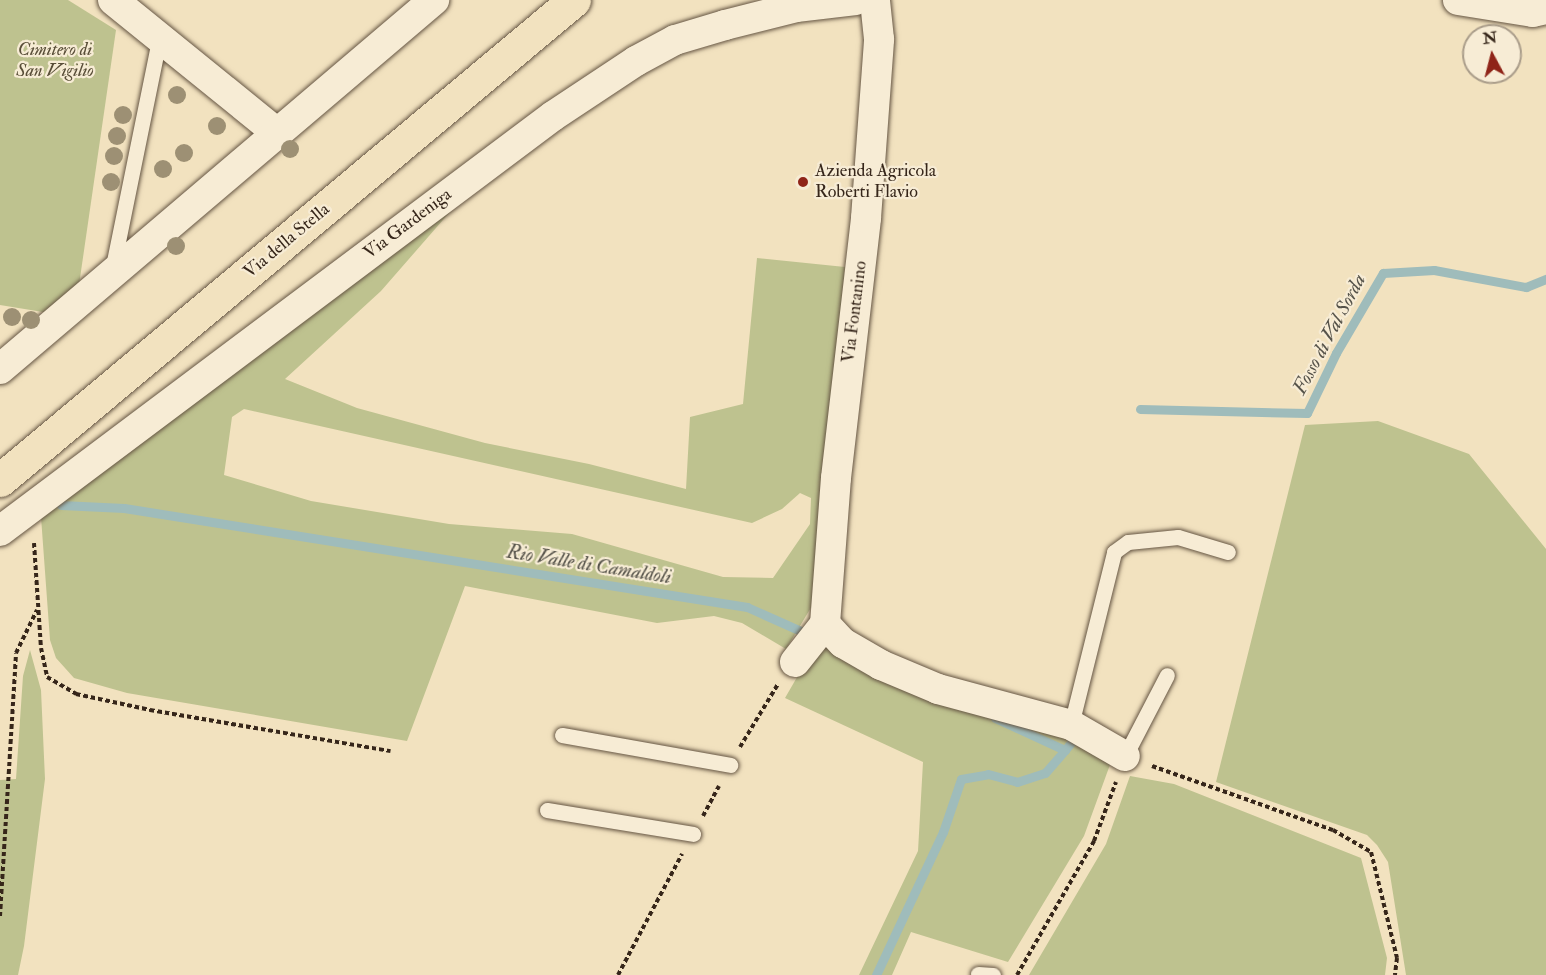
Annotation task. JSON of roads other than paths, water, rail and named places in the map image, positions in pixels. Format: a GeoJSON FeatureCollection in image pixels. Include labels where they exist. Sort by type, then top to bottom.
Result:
{"type":"FeatureCollection","features":[{"type":"Feature","properties":{"kind":"main road","name":"Via della Stella"},"geometry":{"type":"LineString","coordinates":[[0,480],[574,0]]}},
{"type":"Feature","properties":{"kind":"main road"},"geometry":{"type":"LineString","coordinates":[[0,471],[35,453]]}},
{"type":"Feature","properties":{"kind":"street"},"geometry":{"type":"LineString","coordinates":[[113,0],[277,133]]}},
{"type":"Feature","properties":{"kind":"street"},"geometry":{"type":"LineString","coordinates":[[0,369],[110,278],[434,0]]}},
{"type":"Feature","properties":{"kind":"street","name":"Via Gardeniga"},"geometry":{"type":"LineString","coordinates":[[0,531],[553,116],[636,61],[675,40],[725,25],[796,7],[856,0]]}},
{"type":"Feature","properties":{"kind":"street","name":"Via Fontanino"},"geometry":{"type":"LineString","coordinates":[[820,631],[866,218],[879,39],[875,0]]}},
{"type":"Feature","properties":{"kind":"street"},"geometry":{"type":"LineString","coordinates":[[1458,0],[1533,12],[1546,9]]}},
{"type":"Feature","properties":{"kind":"street"},"geometry":{"type":"LineString","coordinates":[[795,662],[820,631],[881,665],[938,689],[1071,725],[1125,756]]}},
{"type":"Feature","properties":{"kind":"lane"},"geometry":{"type":"LineString","coordinates":[[110,278],[160,36]]}},
{"type":"Feature","properties":{"kind":"lane"},"geometry":{"type":"LineString","coordinates":[[1071,725],[1114,552],[1128,542],[1178,537],[1228,552]]}},
{"type":"Feature","properties":{"kind":"lane"},"geometry":{"type":"LineString","coordinates":[[1125,756],[1167,675]]}},
{"type":"Feature","properties":{"kind":"lane"},"geometry":{"type":"LineString","coordinates":[[562,735],[730,765]]}},
{"type":"Feature","properties":{"kind":"lane"},"geometry":{"type":"LineString","coordinates":[[547,810],[693,834]]}},
{"type":"Feature","properties":{"kind":"waterway","name":"Fosso di Val Sorda"},"geometry":{"type":"LineString","coordinates":[[1140,409],[1307,413],[1336,353],[1383,273],[1434,270],[1526,287],[1546,279]]}},
{"type":"Feature","properties":{"kind":"waterway","name":"Rio Valle di Camaldoli"},"geometry":{"type":"LineString","coordinates":[[61,505],[124,508],[747,607],[810,635]]}},
{"type":"Feature","properties":{"kind":"waterway","name":"Rio Valle di Camaldoli"},"geometry":{"type":"LineString","coordinates":[[995,718],[1065,750],[1078,734]]}},
{"type":"Feature","properties":{"kind":"waterway"},"geometry":{"type":"LineString","coordinates":[[876,975],[943,832],[961,779],[988,774],[1017,782],[1045,773],[1065,750]]}},
{"type":"Feature","properties":{"kind":"place","name":"Azienda Agricola Roberti Flavio"},"geometry":{"type":"Point","coordinates":[803,182]}},
{"type":"Feature","properties":{"kind":"park label","name":"Cimitero di San Vigilio"},"geometry":{"type":"Point","coordinates":[55,61]}}]}
